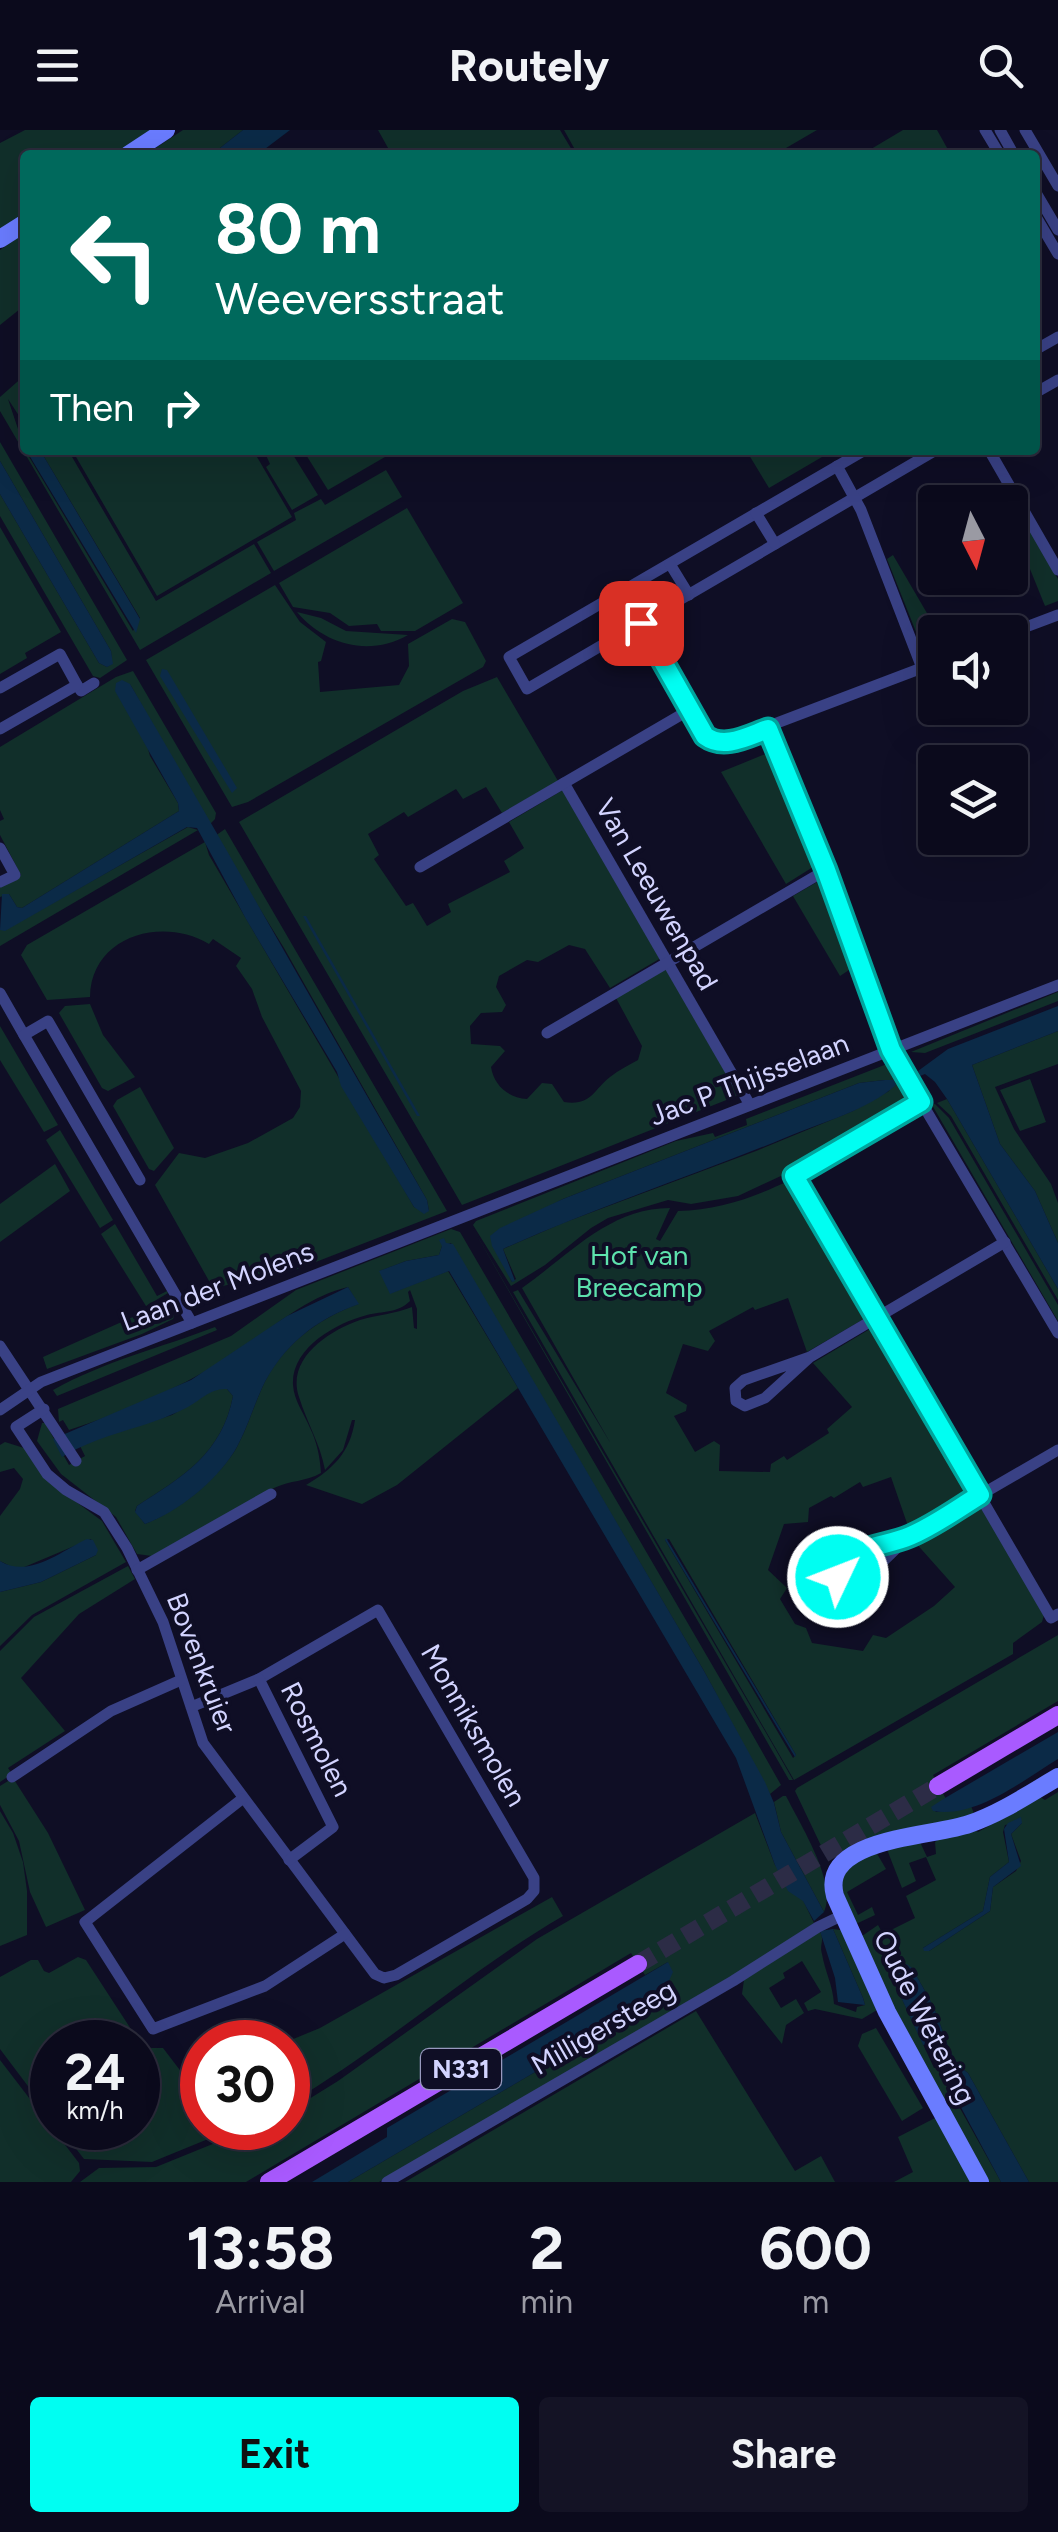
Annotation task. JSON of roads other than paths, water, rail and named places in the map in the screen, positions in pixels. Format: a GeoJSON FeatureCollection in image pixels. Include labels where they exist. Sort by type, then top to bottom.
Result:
{"type":"FeatureCollection","features":[{"type":"Feature","properties":{"kind":"main road"},"geometry":{"type":"LineString","coordinates":[[938,1786],[1058,1716]]}},
{"type":"Feature","properties":{"kind":"main road","name":"N331"},"geometry":{"type":"LineString","coordinates":[[269,2182],[638,1964]]}},
{"type":"Feature","properties":{"kind":"street"},"geometry":{"type":"LineString","coordinates":[[136,150],[166,130]]}},
{"type":"Feature","properties":{"kind":"street"},"geometry":{"type":"LineString","coordinates":[[1040,155],[1057,184]]}},
{"type":"Feature","properties":{"kind":"street"},"geometry":{"type":"LineString","coordinates":[[1040,199],[1058,230]]}},
{"type":"Feature","properties":{"kind":"street"},"geometry":{"type":"LineString","coordinates":[[1040,223],[1058,254]]}},
{"type":"Feature","properties":{"kind":"street"},"geometry":{"type":"LineString","coordinates":[[856,455],[509,657],[526,689],[927,455]]}},
{"type":"Feature","properties":{"kind":"street"},"geometry":{"type":"LineString","coordinates":[[991,455],[1058,570]]}},
{"type":"Feature","properties":{"kind":"street"},"geometry":{"type":"LineString","coordinates":[[837,466],[856,497],[918,641]]}},
{"type":"Feature","properties":{"kind":"street"},"geometry":{"type":"LineString","coordinates":[[756,513],[775,544]]}},
{"type":"Feature","properties":{"kind":"street"},"geometry":{"type":"LineString","coordinates":[[670,564],[688,595]]}},
{"type":"Feature","properties":{"kind":"street"},"geometry":{"type":"LineString","coordinates":[[1028,627],[1058,615]]}},
{"type":"Feature","properties":{"kind":"street"},"geometry":{"type":"LineString","coordinates":[[641,623],[705,736],[715,743],[768,729],[918,670]]}},
{"type":"Feature","properties":{"kind":"street"},"geometry":{"type":"LineString","coordinates":[[0,688],[60,654],[81,691],[94,683]]}},
{"type":"Feature","properties":{"kind":"street"},"geometry":{"type":"LineString","coordinates":[[0,730],[77,684]]}},
{"type":"Feature","properties":{"kind":"street","name":"Van Leeuwenpad"},"geometry":{"type":"LineString","coordinates":[[691,710],[564,784],[750,1105]]}},
{"type":"Feature","properties":{"kind":"street"},"geometry":{"type":"LineString","coordinates":[[768,729],[826,870],[891,1050],[1058,1333]]}},
{"type":"Feature","properties":{"kind":"street"},"geometry":{"type":"LineString","coordinates":[[420,866],[564,784]]}},
{"type":"Feature","properties":{"kind":"street"},"geometry":{"type":"LineString","coordinates":[[0,848],[14,874],[0,882]]}},
{"type":"Feature","properties":{"kind":"street"},"geometry":{"type":"LineString","coordinates":[[548,1033],[826,870]]}},
{"type":"Feature","properties":{"kind":"street","name":"Jac P Thijsselaan"},"geometry":{"type":"LineString","coordinates":[[458,1219],[1058,985]]}},
{"type":"Feature","properties":{"kind":"street"},"geometry":{"type":"LineString","coordinates":[[0,993],[192,1323]]}},
{"type":"Feature","properties":{"kind":"street"},"geometry":{"type":"LineString","coordinates":[[24,1035],[48,1021],[138,1177],[113,1188]]}},
{"type":"Feature","properties":{"kind":"street"},"geometry":{"type":"LineString","coordinates":[[921,1102],[794,1176],[1050,1618],[1058,1614]]}},
{"type":"Feature","properties":{"kind":"street","name":"Laan der Molens"},"geometry":{"type":"LineString","coordinates":[[0,1410],[30,1388],[458,1219]]}},
{"type":"Feature","properties":{"kind":"street"},"geometry":{"type":"LineString","coordinates":[[810,1357],[744,1380],[735,1388],[736,1401],[744,1406],[760,1400],[810,1357],[1005,1242]]}},
{"type":"Feature","properties":{"kind":"street"},"geometry":{"type":"LineString","coordinates":[[0,1346],[76,1461]]}},
{"type":"Feature","properties":{"kind":"street","name":"Bovenkruier"},"geometry":{"type":"LineString","coordinates":[[44,1410],[16,1427],[47,1474],[104,1512],[163,1622],[203,1742],[375,1974]]}},
{"type":"Feature","properties":{"kind":"street"},"geometry":{"type":"LineString","coordinates":[[908,1537],[857,1552],[840,1564],[838,1577],[850,1583],[861,1579],[908,1537],[1058,1450]]}},
{"type":"Feature","properties":{"kind":"street"},"geometry":{"type":"LineString","coordinates":[[138,1570],[271,1494]]}},
{"type":"Feature","properties":{"kind":"street","name":"Monniksmolen"},"geometry":{"type":"LineString","coordinates":[[191,1707],[259,1678],[378,1610],[534,1878],[534,1891],[527,1899],[396,1975],[384,1978],[375,1974]]}},
{"type":"Feature","properties":{"kind":"street","name":"Rosmolen"},"geometry":{"type":"LineString","coordinates":[[259,1678],[333,1827],[289,1860]]}},
{"type":"Feature","properties":{"kind":"street"},"geometry":{"type":"LineString","coordinates":[[12,1777],[111,1710],[180,1680]]}},
{"type":"Feature","properties":{"kind":"street","name":"Oude Wetering"},"geometry":{"type":"LineString","coordinates":[[980,2182],[887,2012],[833,1890],[835,1873],[842,1862],[862,1850],[964,1826],[1011,1805],[1058,1776]]}},
{"type":"Feature","properties":{"kind":"street"},"geometry":{"type":"LineString","coordinates":[[242,1799],[85,1922],[153,2029],[265,1986],[345,1934]]}},
{"type":"Feature","properties":{"kind":"street","name":"Milligersteeg"},"geometry":{"type":"LineString","coordinates":[[387,2182],[844,1915]]}},
{"type":"Feature","properties":{"kind":"water"},"geometry":{"type":"Polygon","coordinates":[[[243,130],[290,130],[264,150],[217,150],[243,130]]]}},
{"type":"Feature","properties":{"kind":"water"},"geometry":{"type":"Polygon","coordinates":[[[29,455],[43,455],[140,619],[136,633],[29,455]]]}},
{"type":"Feature","properties":{"kind":"water"},"geometry":{"type":"Polygon","coordinates":[[[0,461],[111,651],[113,664],[107,667],[99,663],[0,494],[0,461]]]}},
{"type":"Feature","properties":{"kind":"water"},"geometry":{"type":"Polygon","coordinates":[[[162,669],[167,670],[237,788],[232,793],[160,676],[162,669]]]}},
{"type":"Feature","properties":{"kind":"water"},"geometry":{"type":"Polygon","coordinates":[[[122,680],[130,684],[427,1200],[429,1211],[424,1214],[414,1207],[341,1086],[337,1072],[197,828],[187,827],[5,931],[0,930],[2,894],[9,894],[22,908],[179,811],[115,691],[116,683],[122,680]]]}},
{"type":"Feature","properties":{"kind":"water"},"geometry":{"type":"Polygon","coordinates":[[[306,916],[420,1116],[417,1116],[306,916]]]}},
{"type":"Feature","properties":{"kind":"water"},"geometry":{"type":"Polygon","coordinates":[[[1058,1006],[1058,1031],[972,1065],[1000,1144],[1035,1191],[1058,1243],[1058,1289],[947,1099],[935,1082],[925,1074],[920,1076],[918,1071],[948,1049],[1058,1006]]]}},
{"type":"Feature","properties":{"kind":"water"},"geometry":{"type":"Polygon","coordinates":[[[894,1080],[896,1085],[859,1108],[503,1249],[515,1281],[512,1282],[492,1246],[490,1236],[500,1228],[563,1199],[859,1083],[894,1080]]]}},
{"type":"Feature","properties":{"kind":"water"},"geometry":{"type":"Polygon","coordinates":[[[444,1238],[446,1243],[453,1244],[765,1782],[781,1832],[824,1912],[814,1921],[803,1901],[788,1891],[775,1865],[736,1758],[449,1271],[390,1294],[379,1271],[439,1255],[439,1240],[444,1238]]]}},
{"type":"Feature","properties":{"kind":"water"},"geometry":{"type":"Polygon","coordinates":[[[348,1287],[359,1304],[315,1326],[290,1347],[270,1373],[226,1463],[206,1485],[170,1512],[145,1524],[135,1512],[137,1506],[184,1474],[210,1449],[228,1416],[233,1396],[227,1389],[62,1457],[53,1439],[191,1380],[287,1316],[348,1287]]]}},
{"type":"Feature","properties":{"kind":"water"},"geometry":{"type":"Polygon","coordinates":[[[87,1539],[93,1540],[96,1555],[41,1582],[0,1592],[0,1561],[11,1566],[33,1565],[87,1539]]]}},
{"type":"Feature","properties":{"kind":"water"},"geometry":{"type":"Polygon","coordinates":[[[665,1540],[796,1755],[795,1757],[665,1540]]]}},
{"type":"Feature","properties":{"kind":"water"},"geometry":{"type":"Polygon","coordinates":[[[1058,1732],[1058,1759],[1030,1777],[982,1804],[949,1812],[933,1811],[931,1807],[945,1798],[1058,1732]]]}},
{"type":"Feature","properties":{"kind":"water"},"geometry":{"type":"Polygon","coordinates":[[[1021,1817],[1022,1823],[1011,1834],[1021,1866],[993,1887],[990,1911],[924,1951],[923,1948],[983,1911],[990,1877],[1009,1862],[1004,1829],[1021,1817]]]}},
{"type":"Feature","properties":{"kind":"water"},"geometry":{"type":"Polygon","coordinates":[[[833,1929],[865,2005],[838,2002],[820,1931],[833,1929]]]}},
{"type":"Feature","properties":{"kind":"water"},"geometry":{"type":"Polygon","coordinates":[[[668,1962],[673,1972],[661,1998],[348,2182],[312,2182],[387,2137],[387,2128],[668,1962]]]}},
{"type":"Feature","properties":{"kind":"water"},"geometry":{"type":"Polygon","coordinates":[[[907,1964],[933,2005],[952,2055],[968,2073],[1029,2182],[1001,2182],[927,2044],[923,2045],[890,1973],[907,1964]]]}},
{"type":"Feature","properties":{"kind":"tunnel"},"geometry":{"type":"LineString","coordinates":[[638,1964],[938,1786]]}},
{"type":"Feature","properties":{"kind":"park label","name":"Hof van Breecamp"},"geometry":{"type":"Point","coordinates":[639,1271]}}]}
